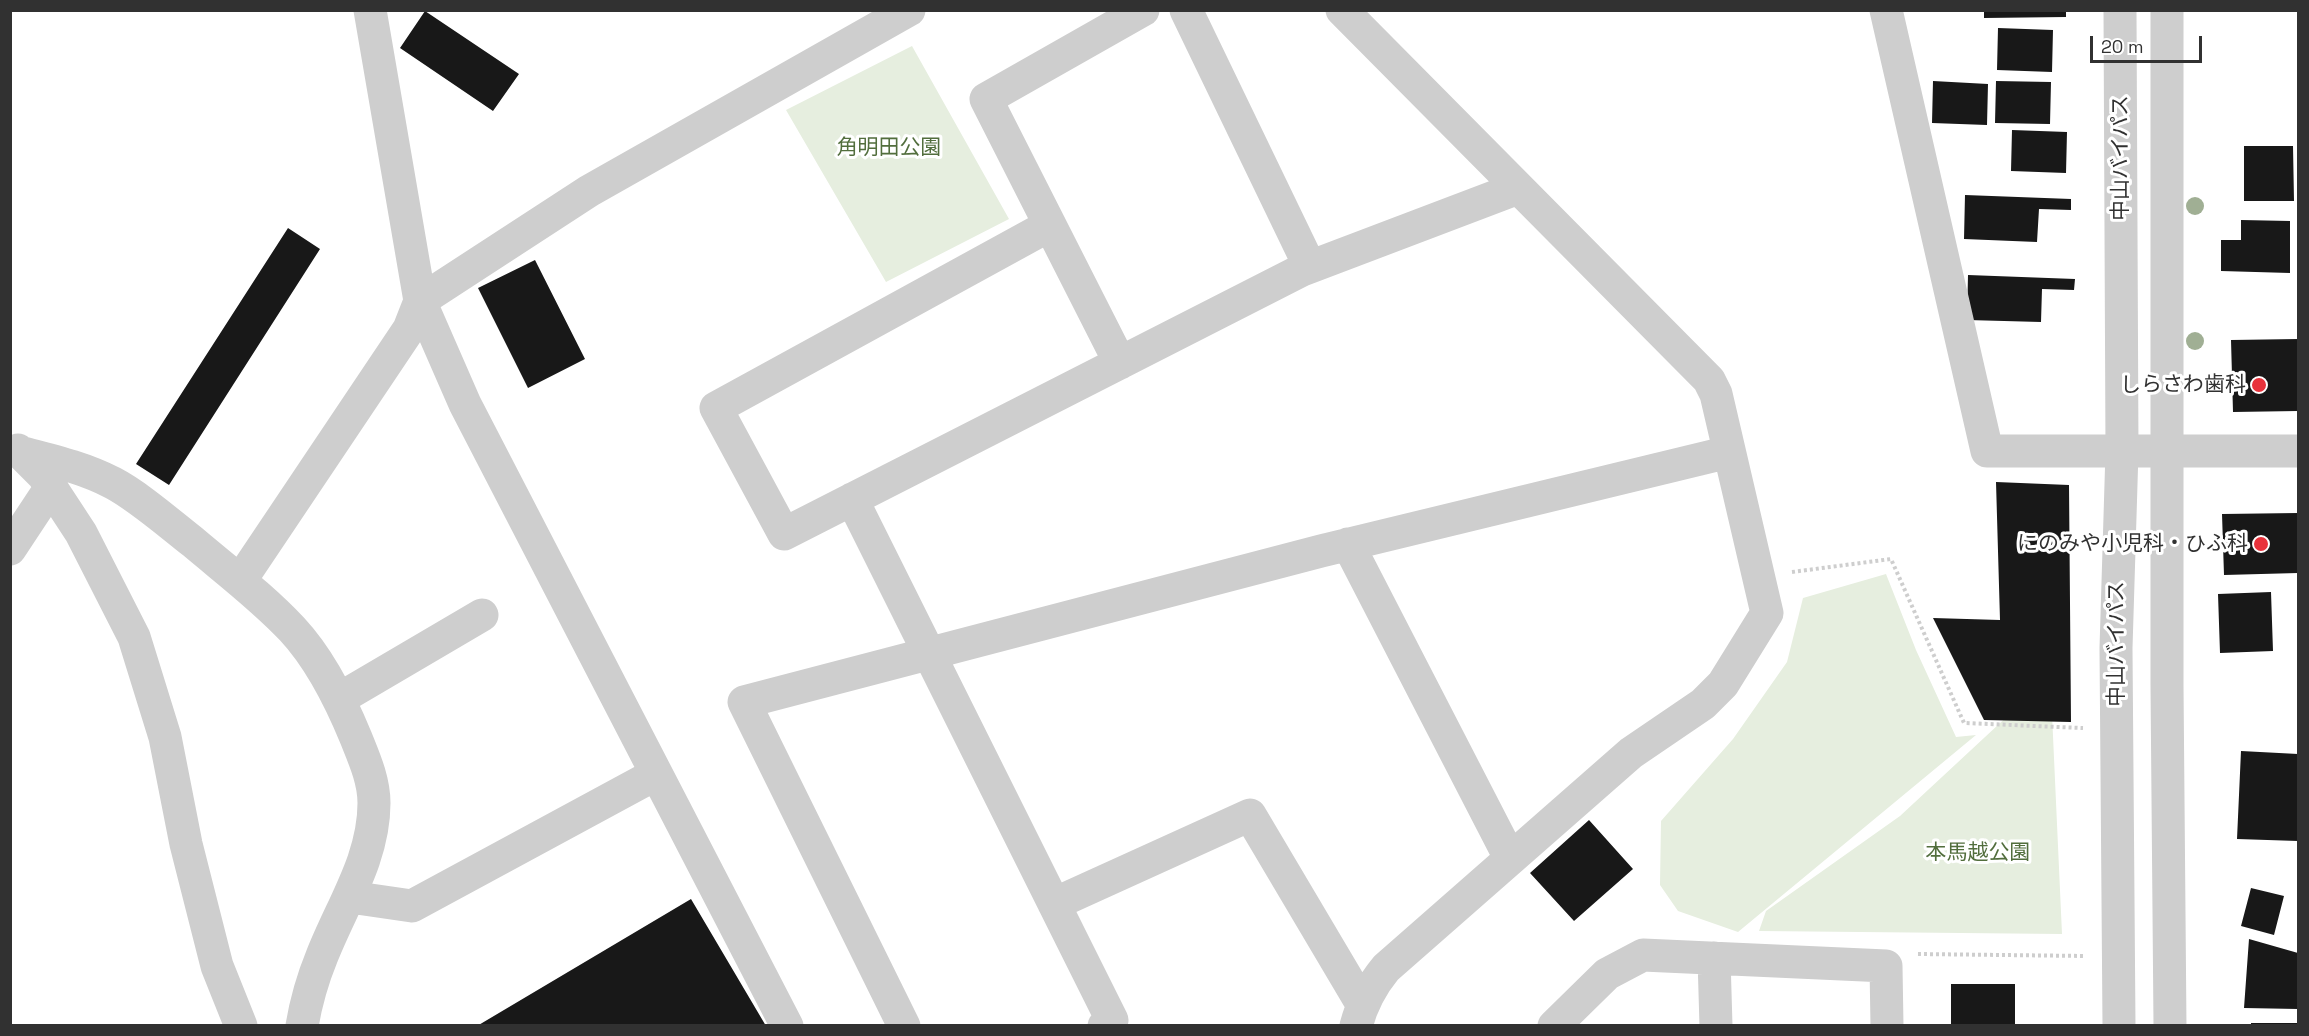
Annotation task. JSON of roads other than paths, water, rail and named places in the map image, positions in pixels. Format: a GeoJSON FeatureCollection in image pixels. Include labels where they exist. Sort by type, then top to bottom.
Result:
{"type":"FeatureCollection","features":[{"type":"Feature","properties":{"kind":"street"},"geometry":{"type":"LineString","coordinates":[[370,10],[420,301],[465,404],[787,1026]]}},
{"type":"Feature","properties":{"kind":"street"},"geometry":{"type":"LineString","coordinates":[[240,581],[409,329],[420,301],[589,191],[909,10]]}},
{"type":"Feature","properties":{"kind":"street"},"geometry":{"type":"LineString","coordinates":[[1120,363],[986,99],[1143,10]]}},
{"type":"Feature","properties":{"kind":"street"},"geometry":{"type":"LineString","coordinates":[[1186,10],[1310,267]]}},
{"type":"Feature","properties":{"kind":"street"},"geometry":{"type":"LineString","coordinates":[[1342,10],[1709,380],[1716,394],[1767,613],[1723,684],[1703,704],[1631,753],[1386,968],[1375,981],[1359,1015]]}},
{"type":"Feature","properties":{"kind":"street"},"geometry":{"type":"LineString","coordinates":[[1886,10],[1987,451],[2298,451]]}},
{"type":"Feature","properties":{"kind":"street","name":"中山バイパス"},"geometry":{"type":"LineString","coordinates":[[2119,1026],[2116,648],[2122,451],[2120,10]]}},
{"type":"Feature","properties":{"kind":"street"},"geometry":{"type":"LineString","coordinates":[[2167,10],[2167,696],[2170,1026]]}},
{"type":"Feature","properties":{"kind":"street"},"geometry":{"type":"LineString","coordinates":[[1050,225],[716,408],[784,534],[1310,267],[1518,188]]}},
{"type":"Feature","properties":{"kind":"street"},"geometry":{"type":"LineString","coordinates":[[16,448],[74,466],[114,483],[170,523],[240,581],[292,630],[325,674],[339,699],[368,766],[374,801],[371,838],[350,897],[322,956],[304,1012],[303,1026]]}},
{"type":"Feature","properties":{"kind":"street"},"geometry":{"type":"LineString","coordinates":[[16,448],[43,475],[81,533],[134,637],[165,738],[186,844],[218,966],[241,1026]]}},
{"type":"Feature","properties":{"kind":"street"},"geometry":{"type":"LineString","coordinates":[[904,1026],[744,702],[1348,544],[1729,452]]}},
{"type":"Feature","properties":{"kind":"street"},"geometry":{"type":"LineString","coordinates":[[10,549],[51,487]]}},
{"type":"Feature","properties":{"kind":"street"},"geometry":{"type":"LineString","coordinates":[[852,499],[1112,1020],[1104,1026]]}},
{"type":"Feature","properties":{"kind":"street"},"geometry":{"type":"LineString","coordinates":[[1348,544],[1510,858]]}},
{"type":"Feature","properties":{"kind":"street"},"geometry":{"type":"LineString","coordinates":[[339,699],[482,615]]}},
{"type":"Feature","properties":{"kind":"street"},"geometry":{"type":"LineString","coordinates":[[350,897],[412,906],[656,774]]}},
{"type":"Feature","properties":{"kind":"street"},"geometry":{"type":"LineString","coordinates":[[1054,904],[1250,815],[1359,1015]]}},
{"type":"Feature","properties":{"kind":"street"},"geometry":{"type":"LineString","coordinates":[[1554,1026],[1607,974],[1642,956],[1886,966],[1887,1026]]}},
{"type":"Feature","properties":{"kind":"street"},"geometry":{"type":"LineString","coordinates":[[1714,958],[1716,1026]]}},
{"type":"Feature","properties":{"kind":"place","name":"しらさわ歯科"},"geometry":{"type":"Point","coordinates":[2259,385]}},
{"type":"Feature","properties":{"kind":"place","name":"にのみや小児科・ひふ科"},"geometry":{"type":"Point","coordinates":[2261,544]}},
{"type":"Feature","properties":{"kind":"park label","name":"角明田公園"},"geometry":{"type":"Point","coordinates":[889,148]}},
{"type":"Feature","properties":{"kind":"park label","name":"本馬越公園"},"geometry":{"type":"Point","coordinates":[1978,853]}}]}
